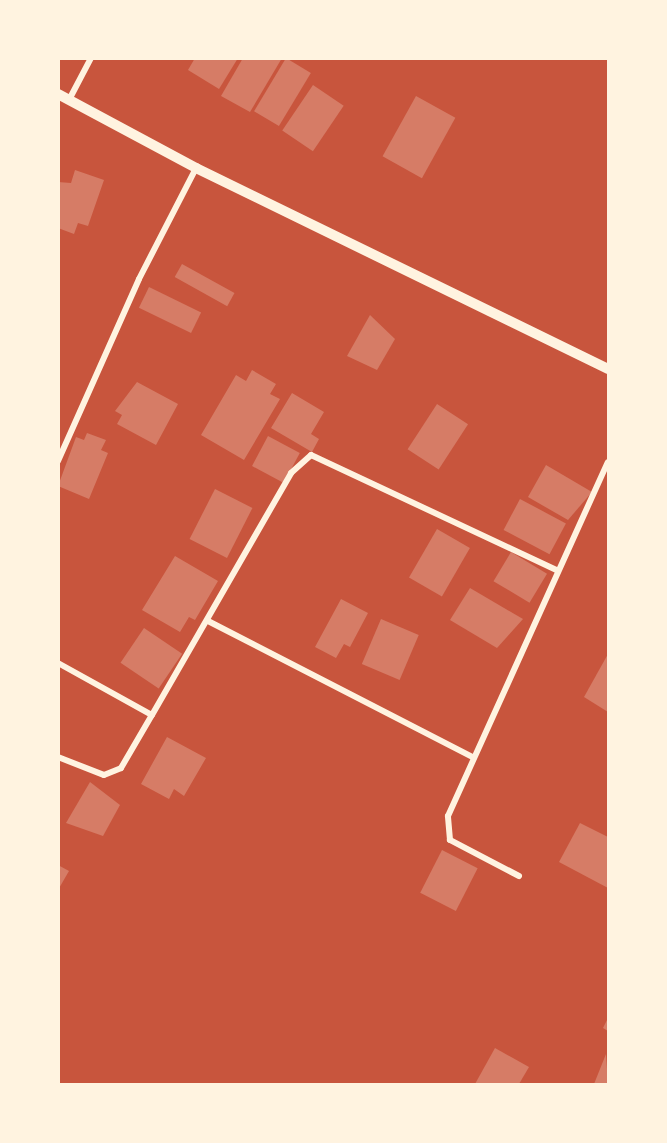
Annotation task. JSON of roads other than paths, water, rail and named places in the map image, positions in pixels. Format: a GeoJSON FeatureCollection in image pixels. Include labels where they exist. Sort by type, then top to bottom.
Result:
{"type":"FeatureCollection","features":[{"type":"Feature","properties":{"kind":"street"},"geometry":{"type":"LineString","coordinates":[[70,98],[91,58]]}},
{"type":"Feature","properties":{"kind":"street"},"geometry":{"type":"LineString","coordinates":[[58,94],[70,98],[196,168],[609,369]]}},
{"type":"Feature","properties":{"kind":"street"},"geometry":{"type":"LineString","coordinates":[[58,461],[139,279],[196,168]]}},
{"type":"Feature","properties":{"kind":"street"},"geometry":{"type":"LineString","coordinates":[[58,757],[104,775],[121,768],[208,621],[291,473],[311,455],[556,570]]}},
{"type":"Feature","properties":{"kind":"street"},"geometry":{"type":"LineString","coordinates":[[519,876],[450,840],[445,830],[471,756],[556,570],[609,462]]}},
{"type":"Feature","properties":{"kind":"street"},"geometry":{"type":"LineString","coordinates":[[208,621],[471,756]]}},
{"type":"Feature","properties":{"kind":"street"},"geometry":{"type":"LineString","coordinates":[[58,663],[152,715]]}}]}
